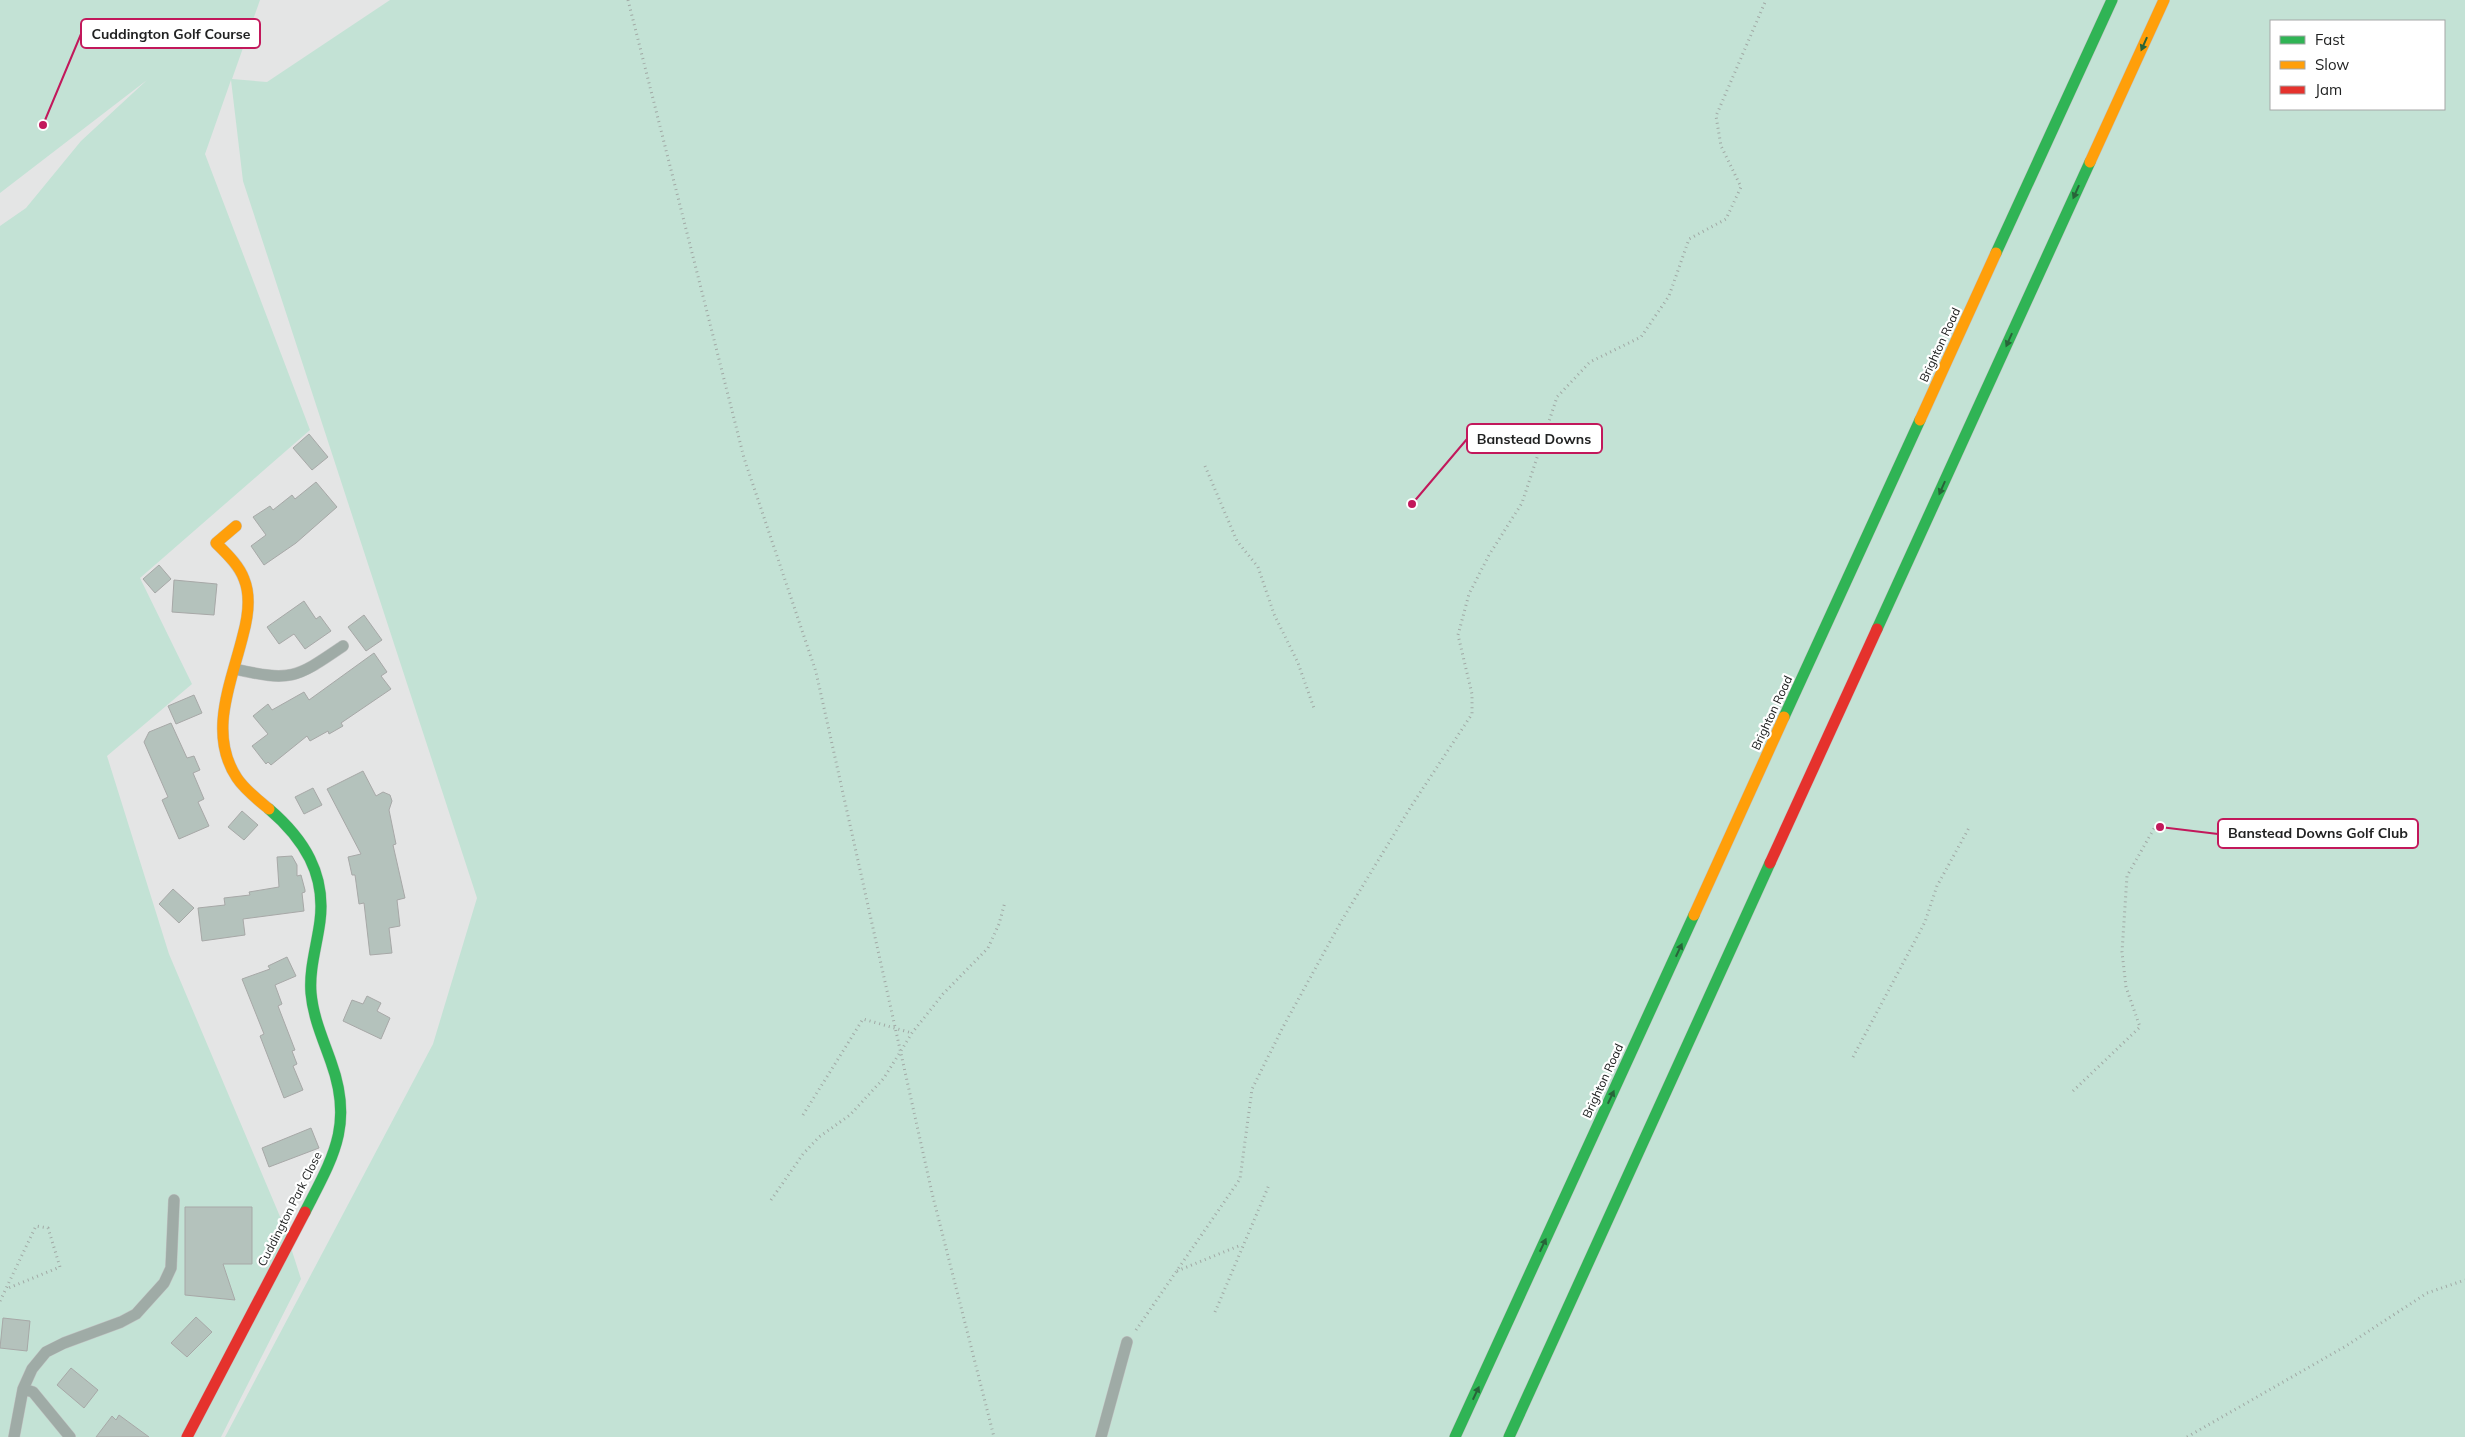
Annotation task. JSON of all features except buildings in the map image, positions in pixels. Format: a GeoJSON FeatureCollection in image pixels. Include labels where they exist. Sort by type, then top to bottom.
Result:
{"type":"FeatureCollection","features":[{"type":"Feature","properties":{"kind":"main road","name":"Brighton Road"},"geometry":{"type":"LineString","coordinates":[[1455,1437],[2112,0]]}},
{"type":"Feature","properties":{"kind":"main road"},"geometry":{"type":"LineString","coordinates":[[1509,1437],[2164,0]]}},
{"type":"Feature","properties":{"kind":"main road","name":"Cuddington Park Close"},"geometry":{"type":"LineString","coordinates":[[187,1437],[333,1158],[343,1108],[338,1076],[313,1008],[311,990],[322,900],[316,868],[296,835],[238,779],[231,767],[224,741],[222,718],[235,669],[248,596],[245,580],[237,565],[216,542],[236,526]]}},
{"type":"Feature","properties":{"kind":"lane"},"geometry":{"type":"LineString","coordinates":[[235,669],[268,677],[282,677],[306,671],[343,646]]}},
{"type":"Feature","properties":{"kind":"lane"},"geometry":{"type":"LineString","coordinates":[[14,1437],[23,1388],[32,1369],[46,1352],[64,1343],[121,1322],[136,1314],[164,1283],[170,1268],[174,1200]]}},
{"type":"Feature","properties":{"kind":"lane"},"geometry":{"type":"LineString","coordinates":[[1100,1437],[1127,1342]]}},
{"type":"Feature","properties":{"kind":"lane"},"geometry":{"type":"LineString","coordinates":[[23,1388],[33,1392],[70,1437]]}},
{"type":"Feature","properties":{"kind":"path"},"geometry":{"type":"LineString","coordinates":[[628,0],[744,458],[816,672],[932,1193],[994,1437]]}},
{"type":"Feature","properties":{"kind":"path"},"geometry":{"type":"LineString","coordinates":[[1127,1342],[1240,1179],[1252,1089],[1283,1027],[1352,904],[1410,808],[1472,714],[1472,694],[1458,635],[1469,594],[1489,555],[1522,503],[1557,397],[1590,362],[1641,337],[1669,296],[1689,239],[1726,219],[1741,186],[1721,146],[1716,116],[1766,0]]}},
{"type":"Feature","properties":{"kind":"path"},"geometry":{"type":"LineString","coordinates":[[1205,466],[1237,542],[1258,567],[1274,614],[1298,663],[1315,711]]}},
{"type":"Feature","properties":{"kind":"path"},"geometry":{"type":"LineString","coordinates":[[2073,1091],[2140,1027],[2126,987],[2122,952],[2127,876],[2156,825]]}},
{"type":"Feature","properties":{"kind":"path"},"geometry":{"type":"LineString","coordinates":[[1853,1057],[1925,922],[1936,886],[1970,826]]}},
{"type":"Feature","properties":{"kind":"path"},"geometry":{"type":"LineString","coordinates":[[771,1200],[803,1154],[819,1137],[850,1115],[884,1078],[912,1033],[943,994],[988,948],[999,924],[1005,902]]}},
{"type":"Feature","properties":{"kind":"path"},"geometry":{"type":"LineString","coordinates":[[803,1115],[863,1019],[912,1033]]}},
{"type":"Feature","properties":{"kind":"path"},"geometry":{"type":"LineString","coordinates":[[1215,1312],[1269,1185]]}},
{"type":"Feature","properties":{"kind":"path"},"geometry":{"type":"LineString","coordinates":[[0,1301],[36,1226],[48,1228],[60,1267],[6,1289]]}},
{"type":"Feature","properties":{"kind":"path"},"geometry":{"type":"LineString","coordinates":[[1176,1271],[1242,1245]]}},
{"type":"Feature","properties":{"kind":"path"},"geometry":{"type":"LineString","coordinates":[[2187,1437],[2346,1346],[2427,1293],[2465,1280]]}},
{"type":"Feature","properties":{"kind":"green space"},"geometry":{"type":"Polygon","coordinates":[[[0,0],[260,0],[232,79],[267,82],[390,0],[2465,0],[2465,1437],[225,1437],[433,1044],[477,898],[243,181],[231,80],[205,154],[310,430],[140,578],[192,684],[107,756],[169,954],[284,1226],[301,1279],[221,1437],[0,1437],[0,226],[26,208],[81,141],[147,80],[0,193],[0,0]]]}},
{"type":"Feature","properties":{"kind":"traffic: fast"},"geometry":{"type":"LineString","coordinates":[[1996,253],[2112,0]]}},
{"type":"Feature","properties":{"kind":"traffic: fast"},"geometry":{"type":"LineString","coordinates":[[1877,629],[2090,162]]}},
{"type":"Feature","properties":{"kind":"traffic: fast"},"geometry":{"type":"LineString","coordinates":[[1784,717],[1920,420]]}},
{"type":"Feature","properties":{"kind":"traffic: fast"},"geometry":{"type":"LineString","coordinates":[[269,809],[302,845],[316,873],[321,904],[312,966],[311,993],[316,1019],[338,1084],[341,1104],[340,1123],[332,1157],[305,1212]]}},
{"type":"Feature","properties":{"kind":"traffic: fast"},"geometry":{"type":"LineString","coordinates":[[1509,1437],[1770,863]]}},
{"type":"Feature","properties":{"kind":"traffic: fast"},"geometry":{"type":"LineString","coordinates":[[1455,1437],[1694,915]]}},
{"type":"Feature","properties":{"kind":"traffic: slow"},"geometry":{"type":"LineString","coordinates":[[2090,162],[2164,0]]}},
{"type":"Feature","properties":{"kind":"traffic: slow"},"geometry":{"type":"LineString","coordinates":[[1920,420],[1996,253]]}},
{"type":"Feature","properties":{"kind":"traffic: slow"},"geometry":{"type":"LineString","coordinates":[[236,526],[216,543],[239,569],[248,592],[245,628],[228,689],[225,707],[224,743],[228,761],[237,778],[248,791],[269,809]]}},
{"type":"Feature","properties":{"kind":"traffic: slow"},"geometry":{"type":"LineString","coordinates":[[1694,915],[1784,717]]}},
{"type":"Feature","properties":{"kind":"traffic: jam"},"geometry":{"type":"LineString","coordinates":[[1770,863],[1877,629]]}},
{"type":"Feature","properties":{"kind":"traffic: jam"},"geometry":{"type":"LineString","coordinates":[[187,1437],[305,1212]]}},
{"type":"Feature","properties":{"kind":"place","name":"Cuddington Golf Course"},"geometry":{"type":"Point","coordinates":[43,125]}},
{"type":"Feature","properties":{"kind":"place","name":"Banstead Downs"},"geometry":{"type":"Point","coordinates":[1412,504]}},
{"type":"Feature","properties":{"kind":"place","name":"Banstead Downs Golf Club"},"geometry":{"type":"Point","coordinates":[2160,827]}}]}
